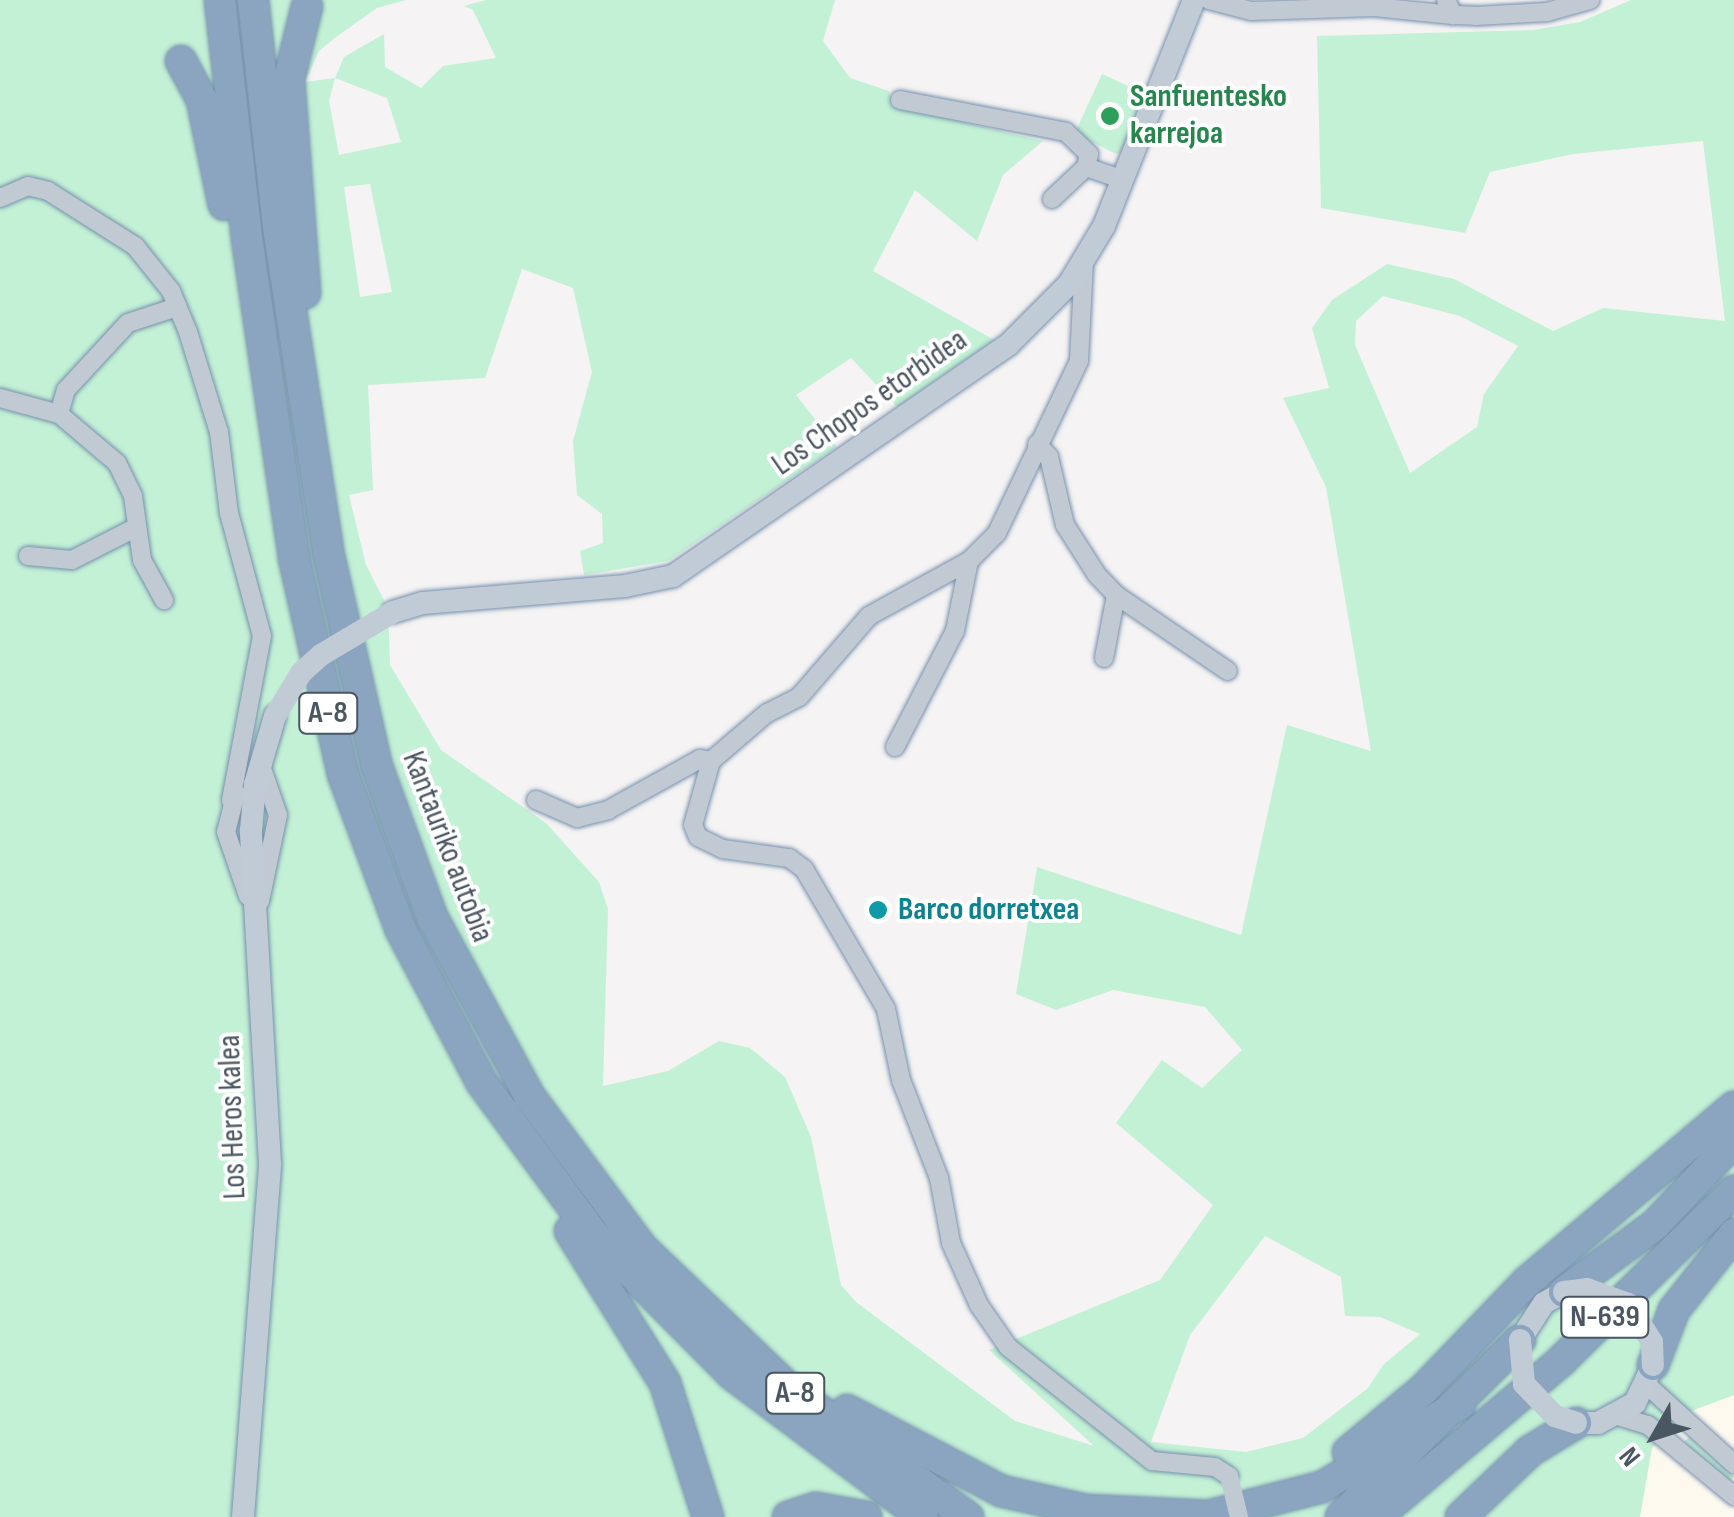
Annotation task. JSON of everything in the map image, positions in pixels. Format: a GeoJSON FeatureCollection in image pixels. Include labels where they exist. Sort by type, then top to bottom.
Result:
{"type":"FeatureCollection","features":[{"type":"Feature","properties":{"kind":"highway","name":"A-8"},"geometry":{"type":"LineString","coordinates":[[220,0],[258,316],[294,558],[344,774],[401,930],[482,1083],[560,1194],[667,1314],[780,1414],[923,1517]]}},
{"type":"Feature","properties":{"kind":"highway","name":"Kantauriko autobia"},"geometry":{"type":"LineString","coordinates":[[253,0],[298,356],[350,663],[412,870],[497,1044],[559,1140],[642,1248],[788,1387],[968,1517]]}},
{"type":"Feature","properties":{"kind":"highway"},"geometry":{"type":"LineString","coordinates":[[298,356],[306,320],[289,80],[307,6]]}},
{"type":"Feature","properties":{"kind":"highway"},"geometry":{"type":"LineString","coordinates":[[181,61],[212,137],[236,284],[258,316]]}},
{"type":"Feature","properties":{"kind":"highway"},"geometry":{"type":"LineString","coordinates":[[482,1083],[496,1120],[665,1383],[708,1517]]}},
{"type":"Feature","properties":{"kind":"highway"},"geometry":{"type":"LineString","coordinates":[[1147,1515],[1209,1508],[1278,1490],[1378,1432],[1528,1281],[1734,1107]]}},
{"type":"Feature","properties":{"kind":"highway"},"geometry":{"type":"LineString","coordinates":[[1564,1292],[1655,1226],[1734,1141]]}},
{"type":"Feature","properties":{"kind":"highway","name":"N-639"},"geometry":{"type":"LineString","coordinates":[[1376,1517],[1546,1374],[1734,1191]]}},
{"type":"Feature","properties":{"kind":"highway"},"geometry":{"type":"LineString","coordinates":[[1650,1375],[1674,1310],[1734,1234]]}},
{"type":"Feature","properties":{"kind":"highway"},"geometry":{"type":"LineString","coordinates":[[642,1248],[791,1374],[945,1466],[1001,1491],[1085,1510],[1208,1516],[1322,1487],[1460,1404]]}},
{"type":"Feature","properties":{"kind":"highway"},"geometry":{"type":"LineString","coordinates":[[1341,1517],[1460,1404],[1520,1340]]}},
{"type":"Feature","properties":{"kind":"highway"},"geometry":{"type":"LineString","coordinates":[[1461,1517],[1514,1466],[1576,1423]]}},
{"type":"Feature","properties":{"kind":"highway"},"geometry":{"type":"LineString","coordinates":[[1478,1517],[1514,1466]]}},
{"type":"Feature","properties":{"kind":"highway"},"geometry":{"type":"LineString","coordinates":[[788,1517],[816,1508],[866,1517]]}},
{"type":"Feature","properties":{"kind":"street"},"geometry":{"type":"LineString","coordinates":[[1208,0],[1251,11],[1450,7],[1547,12],[1590,0]]}},
{"type":"Feature","properties":{"kind":"street","name":"Los Chopos etorbidea"},"geometry":{"type":"LineString","coordinates":[[275,716],[301,673],[321,655],[393,612],[423,603],[625,586],[673,576],[1010,344],[1048,310],[1084,262],[1208,0]]}},
{"type":"Feature","properties":{"kind":"street"},"geometry":{"type":"LineString","coordinates":[[900,100],[1066,132],[1089,154],[1086,167],[1052,199]]}},
{"type":"Feature","properties":{"kind":"street"},"geometry":{"type":"LineString","coordinates":[[1086,167],[1122,180]]}},
{"type":"Feature","properties":{"kind":"street"},"geometry":{"type":"LineString","coordinates":[[0,198],[28,186],[48,190],[135,246],[177,306],[219,432],[229,513],[262,636],[243,740],[248,785],[274,824]]}},
{"type":"Feature","properties":{"kind":"street"},"geometry":{"type":"LineString","coordinates":[[1084,262],[1078,361],[1036,444],[1004,520],[969,561],[868,616],[810,686],[711,761],[694,813],[698,837],[723,849],[788,858],[804,870],[886,1009],[901,1080],[939,1178],[951,1243],[978,1305],[1008,1347],[1152,1461],[1215,1467],[1228,1476],[1239,1517]]}},
{"type":"Feature","properties":{"kind":"street"},"geometry":{"type":"LineString","coordinates":[[60,414],[66,390],[128,323],[177,306]]}},
{"type":"Feature","properties":{"kind":"street"},"geometry":{"type":"LineString","coordinates":[[0,398],[60,414],[127,479],[142,560],[164,600]]}},
{"type":"Feature","properties":{"kind":"street"},"geometry":{"type":"LineString","coordinates":[[1036,444],[1049,457],[1065,525],[1116,595],[1228,671]]}},
{"type":"Feature","properties":{"kind":"street"},"geometry":{"type":"LineString","coordinates":[[28,556],[72,560],[135,528]]}},
{"type":"Feature","properties":{"kind":"street"},"geometry":{"type":"LineString","coordinates":[[895,747],[955,630],[969,561]]}},
{"type":"Feature","properties":{"kind":"street"},"geometry":{"type":"LineString","coordinates":[[1104,658],[1116,595]]}},
{"type":"Feature","properties":{"kind":"street","name":"Los Heros kalea"},"geometry":{"type":"LineString","coordinates":[[243,1517],[270,1178],[248,785],[275,716]]}},
{"type":"Feature","properties":{"kind":"street"},"geometry":{"type":"LineString","coordinates":[[536,800],[578,818],[608,810],[700,759],[711,761]]}},
{"type":"Feature","properties":{"kind":"street"},"geometry":{"type":"LineString","coordinates":[[248,785],[278,815],[251,847]]}},
{"type":"Feature","properties":{"kind":"street"},"geometry":{"type":"LineString","coordinates":[[1734,1464],[1650,1375],[1643,1321],[1628,1304],[1609,1293],[1564,1292],[1537,1311],[1520,1340],[1524,1384],[1555,1416],[1576,1423],[1618,1416],[1648,1425],[1734,1496]]}},
{"type":"Feature","properties":{"kind":"street"},"geometry":{"type":"LineString","coordinates":[[1618,1416],[1650,1375]]}},
{"type":"Feature","properties":{"kind":"shaded area"},"geometry":{"type":"Polygon","coordinates":[[[1734,1257],[1734,1517],[1496,1517],[1734,1257]]]}},
{"type":"Feature","properties":{"kind":"green space"},"geometry":{"type":"Polygon","coordinates":[[[0,0],[406,0],[377,8],[336,37],[319,51],[305,82],[335,78],[344,57],[384,34],[385,67],[421,88],[443,66],[496,58],[473,10],[464,6],[486,0],[835,0],[823,41],[850,78],[889,91],[893,106],[1043,141],[1003,175],[977,241],[915,190],[873,271],[994,340],[897,407],[851,358],[796,395],[837,447],[668,561],[584,575],[580,551],[603,543],[602,514],[577,495],[573,441],[592,372],[573,288],[522,269],[485,378],[368,385],[373,490],[349,495],[366,565],[388,608],[390,665],[441,750],[546,823],[599,882],[608,909],[603,1086],[668,1071],[719,1041],[750,1048],[785,1077],[811,1137],[841,1285],[856,1302],[1015,1421],[1094,1446],[989,1350],[1160,1280],[1213,1205],[1116,1123],[1162,1060],[1202,1088],[1242,1050],[1205,1007],[1113,990],[1056,1010],[1016,994],[1037,867],[1241,935],[1287,725],[1371,751],[1326,487],[1283,398],[1329,388],[1312,328],[1332,300],[1387,264],[1454,279],[1553,331],[1603,308],[1725,321],[1703,141],[1573,154],[1490,172],[1465,233],[1321,208],[1317,36],[1533,30],[1580,22],[1631,0],[1734,0],[1734,1395],[1691,1411],[1676,1425],[1675,1436],[1669,1432],[1652,1448],[1640,1517],[0,1517],[0,0]],[[335,78],[329,101],[339,155],[401,142],[387,98],[335,78]],[[370,184],[344,187],[360,297],[392,292],[370,184]],[[1383,296],[1356,321],[1355,345],[1410,473],[1477,427],[1484,394],[1518,346],[1460,316],[1383,296]],[[1265,1236],[1190,1335],[1151,1442],[1246,1452],[1303,1438],[1368,1388],[1383,1365],[1420,1334],[1380,1317],[1345,1316],[1341,1277],[1265,1236]]]}},
{"type":"Feature","properties":{"kind":"green space","name":"Sanfuentesko karrejoa"},"geometry":{"type":"Polygon","coordinates":[[[1102,74],[1143,93],[1123,152],[1116,154],[1075,133],[1102,74]]]}},
{"type":"Feature","properties":{"kind":"green space"},"geometry":{"type":"Polygon","coordinates":[[[1689,1437],[1734,1476],[1729,1482],[1684,1443],[1689,1437]]]}},
{"type":"Feature","properties":{"kind":"place","name":"Sanfuentesko karrejoa"},"geometry":{"type":"Point","coordinates":[1110,116]}},
{"type":"Feature","properties":{"kind":"place","name":"Barco dorretxea"},"geometry":{"type":"Point","coordinates":[878,910]}}]}
